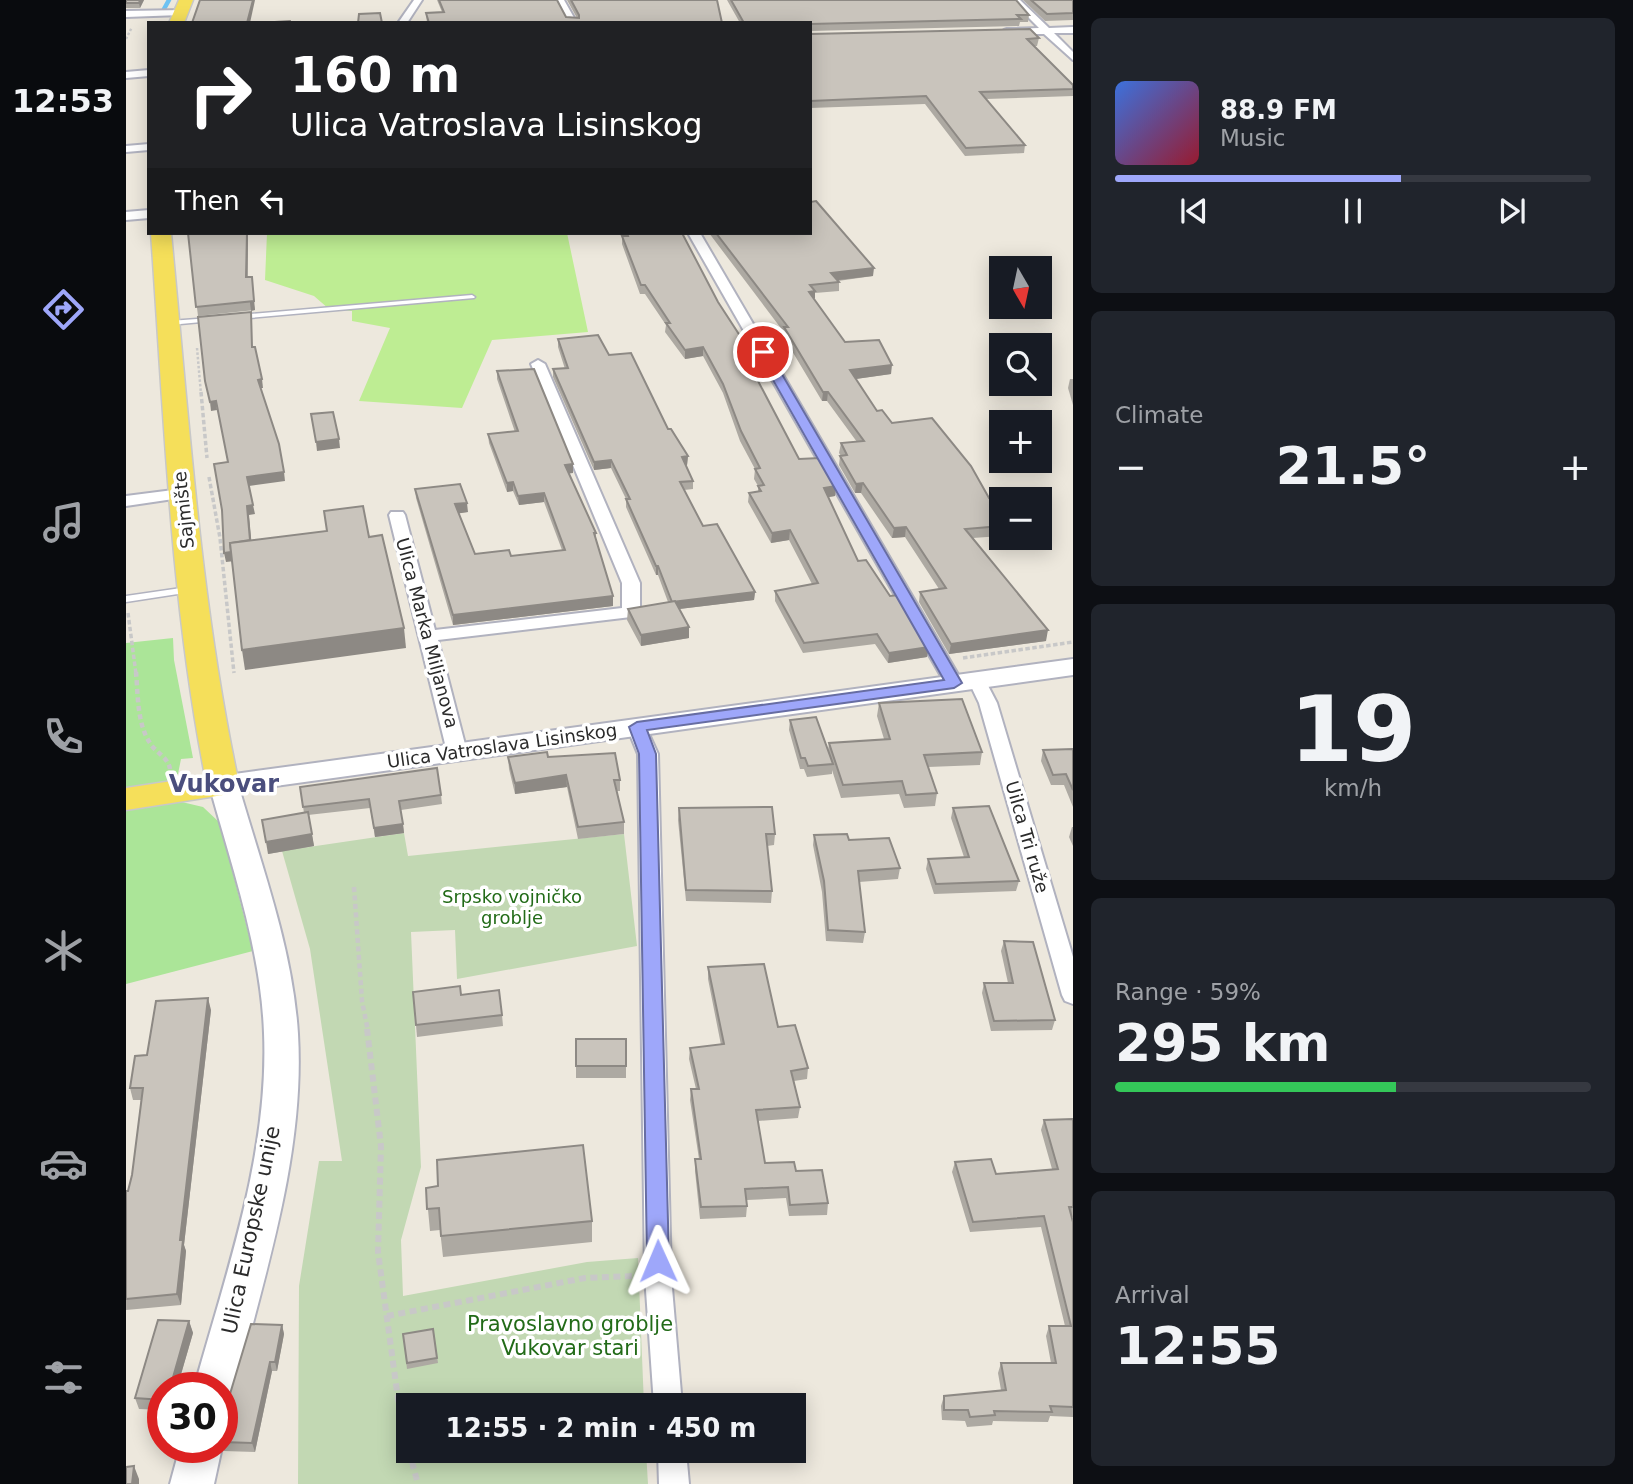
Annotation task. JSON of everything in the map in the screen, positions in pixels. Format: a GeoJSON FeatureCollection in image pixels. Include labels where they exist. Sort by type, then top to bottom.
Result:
{"type":"FeatureCollection","features":[{"type":"Feature","properties":{"kind":"main road","name":"Sajmište"},"geometry":{"type":"LineString","coordinates":[[161,235],[182,322],[181,494],[206,704],[223,784]]}},
{"type":"Feature","properties":{"kind":"main road","name":"Ulica Vatroslava Lisinskog"},"geometry":{"type":"LineString","coordinates":[[223,784],[1073,667]]}},
{"type":"Feature","properties":{"kind":"main road"},"geometry":{"type":"LineString","coordinates":[[126,799],[223,784]]}},
{"type":"Feature","properties":{"kind":"main road","name":"Ulica Europske unije"},"geometry":{"type":"LineString","coordinates":[[219,1372],[258,1218],[274,1141],[281,1036],[269,948],[223,784]]}},
{"type":"Feature","properties":{"kind":"main road"},"geometry":{"type":"LineString","coordinates":[[192,1484],[197,1463]]}},
{"type":"Feature","properties":{"kind":"street"},"geometry":{"type":"LineString","coordinates":[[403,21],[418,0]]}},
{"type":"Feature","properties":{"kind":"street"},"geometry":{"type":"LineString","coordinates":[[560,0],[572,21]]}},
{"type":"Feature","properties":{"kind":"street"},"geometry":{"type":"LineString","coordinates":[[1015,0],[1073,57]]}},
{"type":"Feature","properties":{"kind":"street"},"geometry":{"type":"LineString","coordinates":[[126,14],[181,12]]}},
{"type":"Feature","properties":{"kind":"street"},"geometry":{"type":"LineString","coordinates":[[991,32],[1073,30]]}},
{"type":"Feature","properties":{"kind":"street"},"geometry":{"type":"LineString","coordinates":[[126,75],[147,73]]}},
{"type":"Feature","properties":{"kind":"street"},"geometry":{"type":"LineString","coordinates":[[126,149],[147,147]]}},
{"type":"Feature","properties":{"kind":"street"},"geometry":{"type":"LineString","coordinates":[[126,216],[147,214]]}},
{"type":"Feature","properties":{"kind":"street","name":"Uilca Tri ruže"},"geometry":{"type":"LineString","coordinates":[[695,235],[966,681],[988,703],[1073,995]]}},
{"type":"Feature","properties":{"kind":"street"},"geometry":{"type":"LineString","coordinates":[[427,636],[631,612],[631,583],[538,364]]}},
{"type":"Feature","properties":{"kind":"street"},"geometry":{"type":"LineString","coordinates":[[126,502],[181,494]]}},
{"type":"Feature","properties":{"kind":"street","name":"Ulica Marka Miljanova"},"geometry":{"type":"LineString","coordinates":[[397,515],[457,752]]}},
{"type":"Feature","properties":{"kind":"street"},"geometry":{"type":"LineString","coordinates":[[637,727],[648,754],[658,1276],[667,1393]]}},
{"type":"Feature","properties":{"kind":"street"},"geometry":{"type":"LineString","coordinates":[[673,1463],[674,1484]]}},
{"type":"Feature","properties":{"kind":"lane"},"geometry":{"type":"LineString","coordinates":[[182,322],[472,298]]}},
{"type":"Feature","properties":{"kind":"lane"},"geometry":{"type":"LineString","coordinates":[[126,599],[192,590]]}},
{"type":"Feature","properties":{"kind":"path"},"geometry":{"type":"LineString","coordinates":[[182,322],[220,538],[234,677]]}},
{"type":"Feature","properties":{"kind":"path"},"geometry":{"type":"LineString","coordinates":[[126,599],[142,723],[150,743],[169,763],[174,792]]}},
{"type":"Feature","properties":{"kind":"path"},"geometry":{"type":"LineString","coordinates":[[354,887],[362,1001],[372,1053],[381,1146],[378,1252],[397,1393]]}},
{"type":"Feature","properties":{"kind":"path"},"geometry":{"type":"LineString","coordinates":[[387,1316],[585,1278],[658,1276]]}},
{"type":"Feature","properties":{"kind":"path"},"geometry":{"type":"LineString","coordinates":[[413,1463],[418,1484]]}},
{"type":"Feature","properties":{"kind":"green space"},"geometry":{"type":"Polygon","coordinates":[[[267,235],[567,235],[588,332],[492,340],[462,408],[359,401],[390,328],[352,321],[352,311],[329,309],[314,296],[265,280],[267,235]]]}},
{"type":"Feature","properties":{"kind":"green space"},"geometry":{"type":"Polygon","coordinates":[[[173,638],[174,660],[193,758],[181,759],[178,774],[167,781],[126,790],[126,643],[173,638]]]}},
{"type":"Feature","properties":{"kind":"green space"},"geometry":{"type":"Polygon","coordinates":[[[169,799],[203,807],[220,823],[253,951],[126,984],[126,807],[169,799]]]}},
{"type":"Feature","properties":{"kind":"green space","name":"Pravoslavno groblje Vukovar stari"},"geometry":{"type":"Polygon","coordinates":[[[404,833],[408,856],[624,834],[637,946],[457,979],[455,930],[411,932],[421,1167],[401,1240],[403,1296],[587,1262],[638,1258],[644,1393],[396,1393],[396,1463],[647,1463],[648,1484],[298,1484],[299,1286],[319,1161],[342,1161],[310,949],[282,851],[404,833]]]}},
{"type":"Feature","properties":{"kind":"building"},"geometry":{"type":"Polygon","coordinates":[[[126,0],[140,0],[139,3],[126,3],[126,0]]]}},
{"type":"Feature","properties":{"kind":"building"},"geometry":{"type":"Polygon","coordinates":[[[200,0],[253,0],[248,21],[193,21],[200,0]]]}},
{"type":"Feature","properties":{"kind":"building"},"geometry":{"type":"Polygon","coordinates":[[[439,0],[557,0],[566,17],[579,18],[571,0],[717,0],[722,21],[428,21],[426,13],[444,12],[439,0]]]}},
{"type":"Feature","properties":{"kind":"building"},"geometry":{"type":"Polygon","coordinates":[[[731,0],[1016,0],[1029,15],[1017,15],[1021,19],[812,24],[812,21],[743,21],[731,0]]]}},
{"type":"Feature","properties":{"kind":"building"},"geometry":{"type":"Polygon","coordinates":[[[1031,0],[1073,0],[1073,13],[1047,14],[1031,0]]]}},
{"type":"Feature","properties":{"kind":"building"},"geometry":{"type":"Polygon","coordinates":[[[380,13],[382,21],[358,21],[359,14],[380,13]]]}},
{"type":"Feature","properties":{"kind":"building"},"geometry":{"type":"Polygon","coordinates":[[[1030,29],[1039,38],[1027,39],[1073,85],[1073,89],[980,92],[1025,145],[966,148],[926,96],[812,101],[812,34],[1030,29]]]}},
{"type":"Feature","properties":{"kind":"building"},"geometry":{"type":"Polygon","coordinates":[[[816,201],[874,268],[831,273],[839,282],[810,285],[815,291],[809,292],[845,342],[879,340],[892,365],[850,370],[877,411],[882,410],[892,423],[932,418],[971,466],[989,498],[989,527],[965,529],[1048,630],[951,644],[920,592],[946,588],[906,527],[894,528],[863,483],[856,484],[840,456],[847,455],[841,443],[864,441],[828,392],[823,392],[784,327],[788,327],[718,235],[812,235],[812,202],[816,201]]]}},
{"type":"Feature","properties":{"kind":"building"},"geometry":{"type":"Polygon","coordinates":[[[188,235],[247,235],[246,277],[252,277],[254,301],[196,307],[188,235]]]}},
{"type":"Feature","properties":{"kind":"building"},"geometry":{"type":"Polygon","coordinates":[[[683,235],[718,302],[744,342],[741,343],[749,358],[746,358],[799,459],[820,458],[836,486],[824,488],[858,561],[866,560],[890,596],[899,595],[929,647],[889,653],[877,634],[804,643],[775,591],[818,583],[790,530],[772,533],[749,493],[761,491],[758,486],[764,485],[755,469],[760,468],[741,431],[723,384],[703,347],[685,350],[645,285],[641,285],[622,236],[683,235]]]}},
{"type":"Feature","properties":{"kind":"building"},"geometry":{"type":"Polygon","coordinates":[[[251,312],[252,347],[255,347],[262,379],[258,380],[279,444],[284,472],[247,477],[253,505],[247,506],[250,540],[230,543],[231,552],[224,553],[222,510],[214,464],[228,462],[216,401],[210,402],[205,381],[198,317],[251,312]]]}},
{"type":"Feature","properties":{"kind":"building"},"geometry":{"type":"Polygon","coordinates":[[[598,335],[609,355],[631,353],[668,429],[671,429],[688,456],[682,457],[693,481],[680,482],[703,526],[717,524],[755,592],[672,602],[611,460],[594,462],[553,369],[568,368],[558,339],[598,335]]]}},
{"type":"Feature","properties":{"kind":"building"},"geometry":{"type":"Polygon","coordinates":[[[534,369],[573,464],[565,465],[596,533],[613,596],[453,615],[415,489],[460,484],[467,503],[455,504],[475,554],[509,550],[511,556],[565,550],[544,493],[518,496],[513,482],[507,483],[488,434],[518,431],[497,371],[534,369]]]}},
{"type":"Feature","properties":{"kind":"building"},"geometry":{"type":"Polygon","coordinates":[[[333,412],[339,439],[316,442],[311,414],[333,412]]]}},
{"type":"Feature","properties":{"kind":"building"},"geometry":{"type":"Polygon","coordinates":[[[363,506],[369,537],[382,535],[404,628],[242,650],[230,543],[327,531],[324,511],[363,506]]]}},
{"type":"Feature","properties":{"kind":"building"},"geometry":{"type":"Polygon","coordinates":[[[675,601],[689,627],[641,635],[628,609],[675,601]]]}},
{"type":"Feature","properties":{"kind":"building"},"geometry":{"type":"Polygon","coordinates":[[[962,699],[982,752],[924,755],[937,793],[906,795],[902,781],[843,785],[829,743],[890,739],[879,703],[962,699]]]}},
{"type":"Feature","properties":{"kind":"building"},"geometry":{"type":"Polygon","coordinates":[[[816,717],[833,764],[808,766],[805,758],[801,758],[790,720],[816,717]]]}},
{"type":"Feature","properties":{"kind":"building"},"geometry":{"type":"Polygon","coordinates":[[[1073,749],[1073,790],[1066,774],[1053,775],[1043,750],[1073,749]]]}},
{"type":"Feature","properties":{"kind":"building"},"geometry":{"type":"Polygon","coordinates":[[[547,752],[548,757],[615,753],[620,780],[614,780],[624,822],[578,827],[566,775],[515,783],[508,757],[547,752]]]}},
{"type":"Feature","properties":{"kind":"building"},"geometry":{"type":"Polygon","coordinates":[[[437,768],[441,795],[399,801],[403,824],[374,828],[369,799],[303,807],[300,787],[437,768]]]}},
{"type":"Feature","properties":{"kind":"building"},"geometry":{"type":"Polygon","coordinates":[[[989,806],[1019,881],[936,884],[928,859],[969,857],[953,808],[989,806]]]}},
{"type":"Feature","properties":{"kind":"building"},"geometry":{"type":"Polygon","coordinates":[[[772,807],[775,834],[766,834],[772,891],[686,890],[679,808],[772,807]]]}},
{"type":"Feature","properties":{"kind":"building"},"geometry":{"type":"Polygon","coordinates":[[[308,812],[312,834],[266,842],[262,820],[308,812]]]}},
{"type":"Feature","properties":{"kind":"building"},"geometry":{"type":"Polygon","coordinates":[[[847,834],[849,840],[889,838],[900,868],[858,871],[865,932],[828,930],[824,881],[814,835],[847,834]]]}},
{"type":"Feature","properties":{"kind":"building"},"geometry":{"type":"Polygon","coordinates":[[[1004,941],[1033,942],[1055,1020],[994,1021],[984,983],[1013,983],[1004,941]]]}},
{"type":"Feature","properties":{"kind":"building"},"geometry":{"type":"Polygon","coordinates":[[[764,964],[778,1027],[795,1025],[808,1068],[791,1071],[800,1107],[756,1110],[765,1163],[794,1162],[796,1171],[822,1170],[828,1203],[790,1205],[788,1187],[745,1189],[747,1206],[701,1207],[695,1159],[701,1159],[691,1089],[699,1089],[690,1048],[724,1044],[708,967],[764,964]]]}},
{"type":"Feature","properties":{"kind":"building"},"geometry":{"type":"Polygon","coordinates":[[[460,986],[461,995],[499,990],[502,1015],[416,1025],[413,992],[460,986]]]}},
{"type":"Feature","properties":{"kind":"building"},"geometry":{"type":"Polygon","coordinates":[[[208,998],[180,1240],[183,1240],[177,1294],[126,1299],[126,1191],[132,1175],[143,1088],[130,1088],[135,1056],[147,1055],[156,1001],[208,998]]]}},
{"type":"Feature","properties":{"kind":"building"},"geometry":{"type":"Polygon","coordinates":[[[576,1039],[626,1039],[626,1066],[576,1066],[576,1039]]]}},
{"type":"Feature","properties":{"kind":"building"},"geometry":{"type":"Polygon","coordinates":[[[1073,1119],[1073,1207],[1069,1207],[1073,1222],[1073,1407],[1050,1406],[1052,1412],[994,1411],[995,1415],[970,1417],[968,1410],[944,1410],[944,1396],[1006,1390],[1001,1363],[1056,1363],[1049,1326],[1071,1326],[1044,1216],[973,1222],[955,1162],[991,1159],[996,1174],[1058,1169],[1044,1120],[1073,1119]]]}},
{"type":"Feature","properties":{"kind":"building"},"geometry":{"type":"Polygon","coordinates":[[[583,1145],[592,1221],[441,1236],[439,1208],[427,1209],[426,1188],[438,1186],[437,1160],[583,1145]]]}},
{"type":"Feature","properties":{"kind":"building"},"geometry":{"type":"Polygon","coordinates":[[[158,1320],[189,1321],[175,1372],[147,1372],[147,1399],[135,1398],[158,1320]]]}},
{"type":"Feature","properties":{"kind":"building"},"geometry":{"type":"Polygon","coordinates":[[[251,1324],[282,1325],[275,1362],[270,1362],[252,1443],[238,1443],[237,1372],[251,1324]]]}},
{"type":"Feature","properties":{"kind":"building"},"geometry":{"type":"Polygon","coordinates":[[[433,1329],[437,1358],[407,1363],[403,1334],[433,1329]]]}},
{"type":"Feature","properties":{"kind":"building"},"geometry":{"type":"Polygon","coordinates":[[[134,1466],[132,1484],[126,1484],[126,1467],[134,1466]]]}},
{"type":"Feature","properties":{"kind":"waterway"},"geometry":{"type":"LineString","coordinates":[[164,9],[169,0]]}},
{"type":"Feature","properties":{"kind":"district","name":"Vukovar"},"geometry":{"type":"Point","coordinates":[224,784]}},
{"type":"Feature","properties":{"kind":"route"},"geometry":{"type":"LineString","coordinates":[[658,1261],[648,754],[637,727],[954,683],[763,352]]}},
{"type":"Feature","properties":{"kind":"park label","name":"Srpsko vojničko groblje"},"geometry":{"type":"Point","coordinates":[512,907]}}]}
